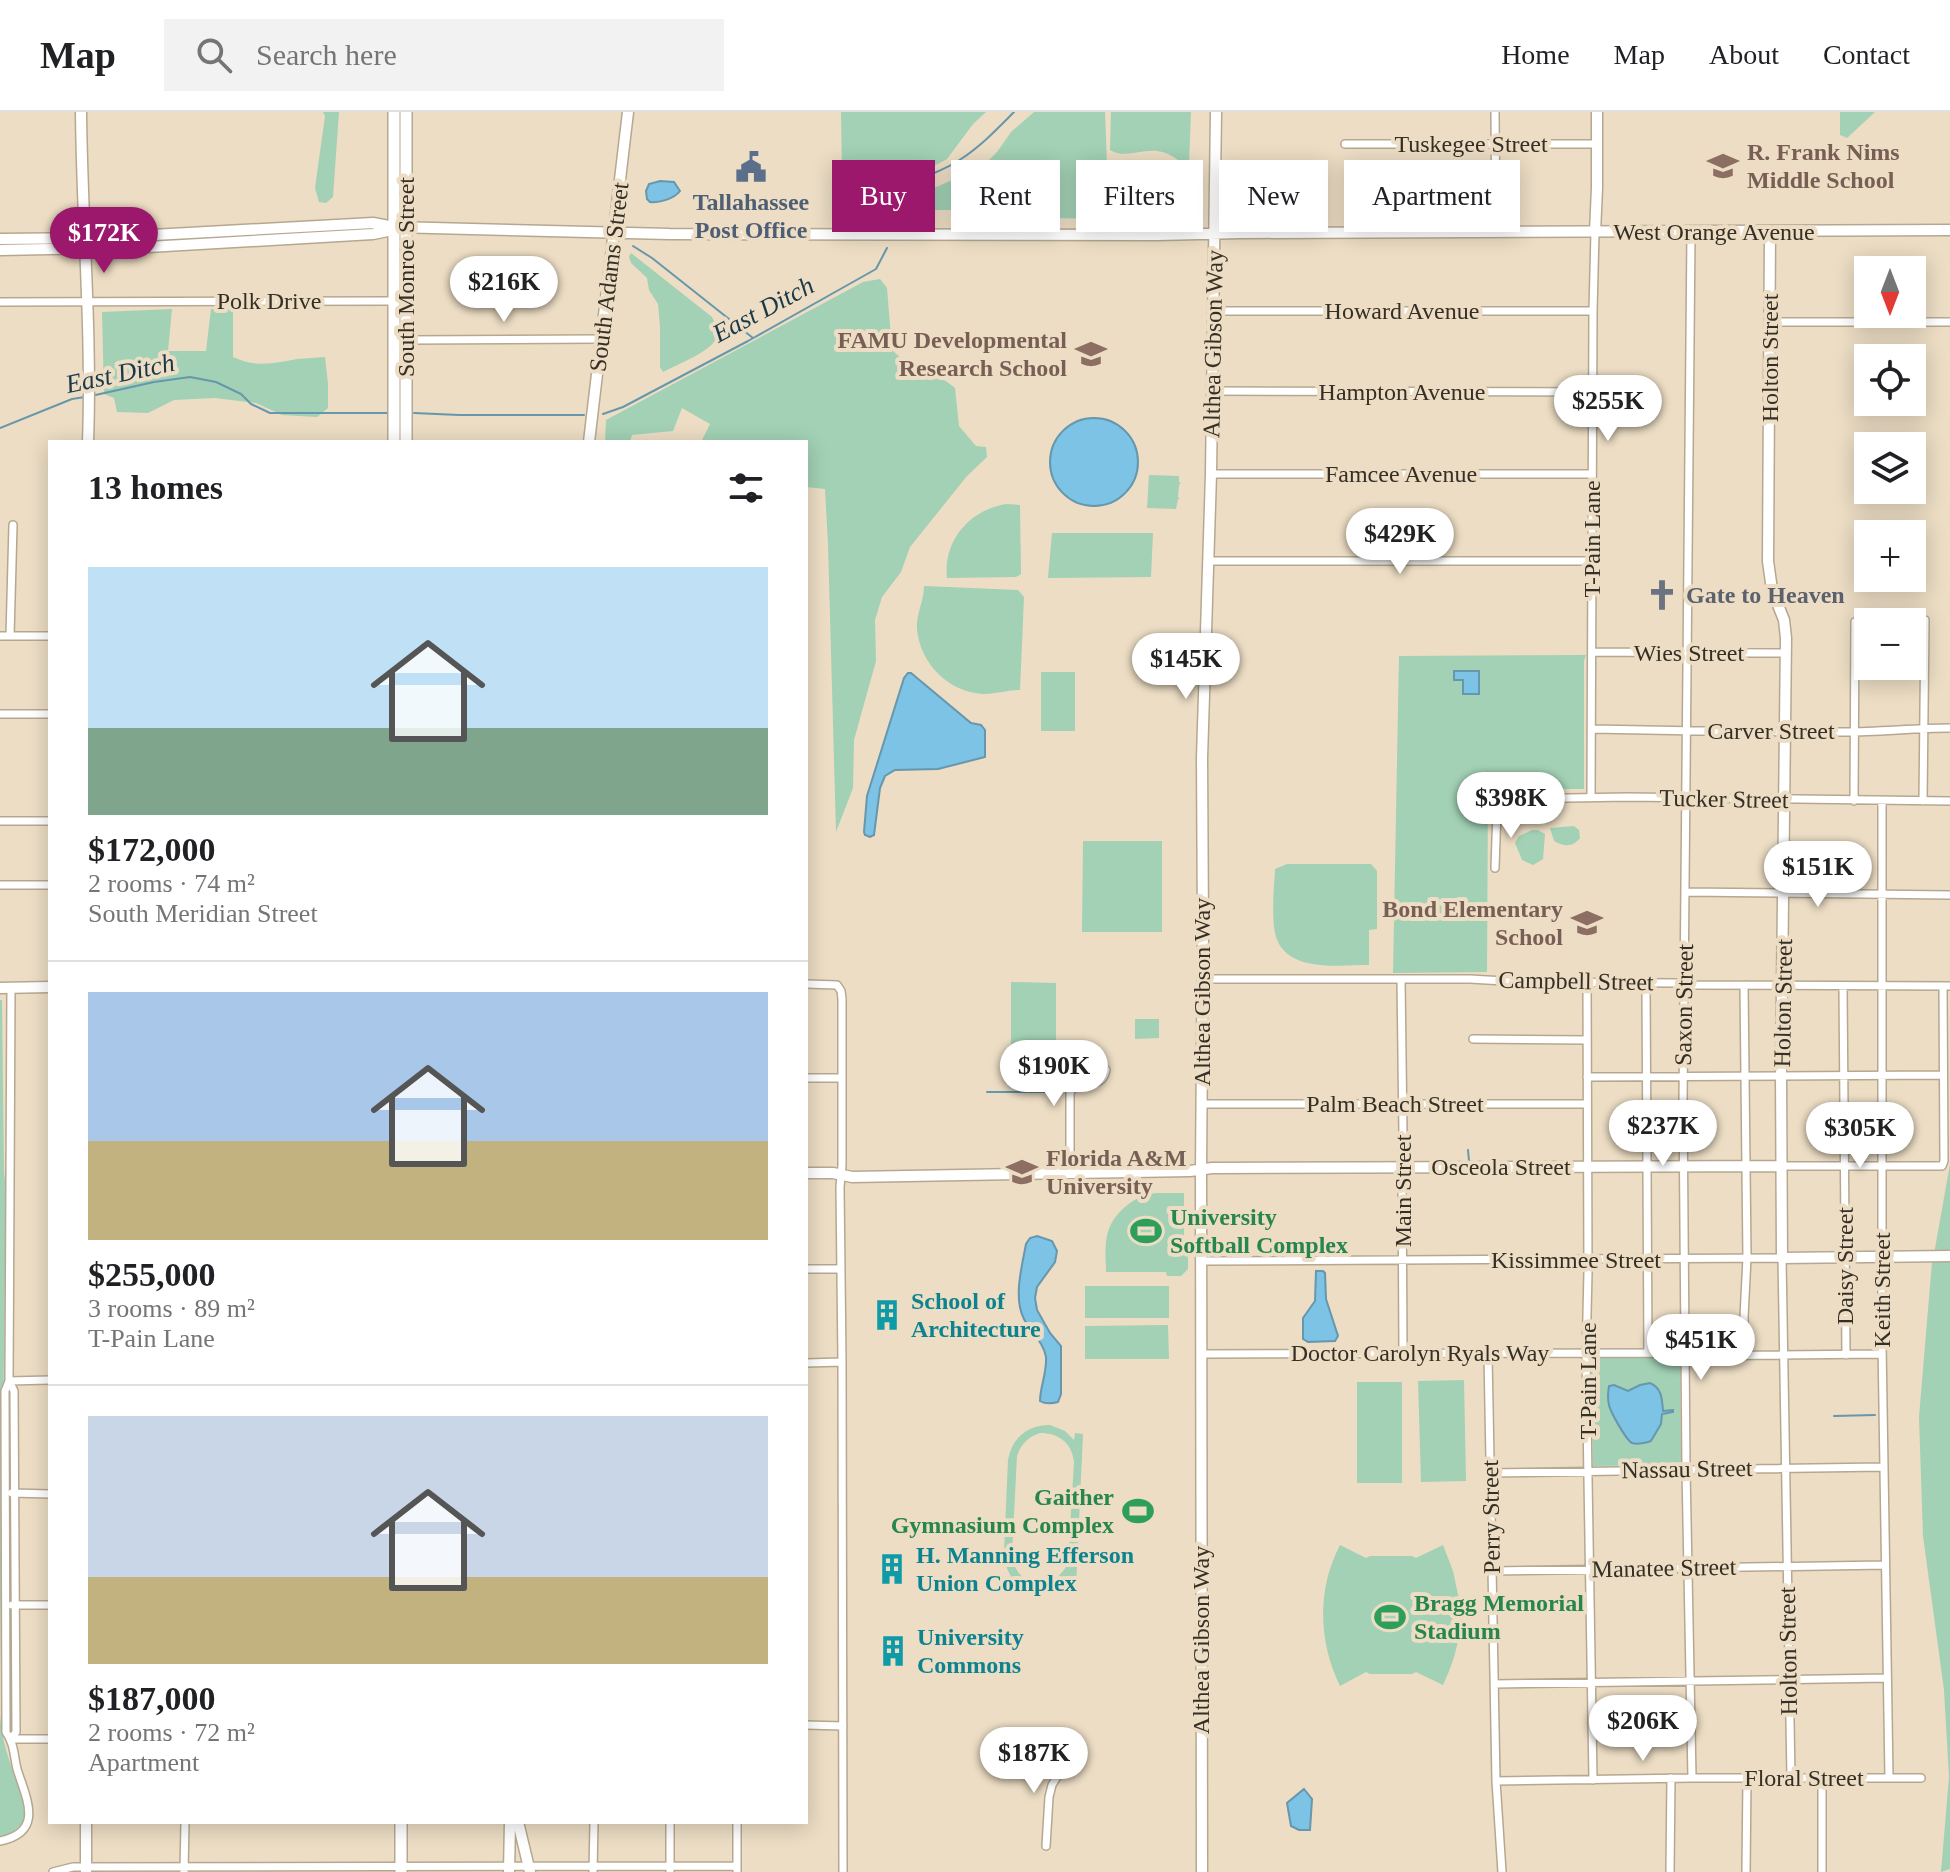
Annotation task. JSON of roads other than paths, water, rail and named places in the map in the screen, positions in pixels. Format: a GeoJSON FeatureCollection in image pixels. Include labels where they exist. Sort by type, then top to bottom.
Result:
{"type":"FeatureCollection","features":[{"type":"Feature","properties":{"kind":"main road","name":"South Monroe Street"},"geometry":{"type":"LineString","coordinates":[[394,112],[406,440]]}},
{"type":"Feature","properties":{"kind":"main road","name":"South Monroe Street"},"geometry":{"type":"LineString","coordinates":[[394,440],[403,345],[394,301],[406,112]]}},
{"type":"Feature","properties":{"kind":"main road"},"geometry":{"type":"LineString","coordinates":[[401,1824],[401,1869]]}},
{"type":"Feature","properties":{"kind":"street"},"geometry":{"type":"LineString","coordinates":[[81,112],[88,302],[88,440]]}},
{"type":"Feature","properties":{"kind":"street","name":"South Adams Street"},"geometry":{"type":"LineString","coordinates":[[589,440],[628,112]]}},
{"type":"Feature","properties":{"kind":"street","name":"Althea Gibson Way"},"geometry":{"type":"LineString","coordinates":[[1202,1872],[1202,758],[1211,474],[1216,112]]}},
{"type":"Feature","properties":{"kind":"street"},"geometry":{"type":"LineString","coordinates":[[1495,112],[1496,233]]}},
{"type":"Feature","properties":{"kind":"street"},"geometry":{"type":"LineString","coordinates":[[1595,232],[1597,112]]}},
{"type":"Feature","properties":{"kind":"street","name":"Tuskegee Street"},"geometry":{"type":"LineString","coordinates":[[1345,144],[1597,144]]}},
{"type":"Feature","properties":{"kind":"street","name":"West Orange Avenue"},"geometry":{"type":"LineString","coordinates":[[85,244],[373,234],[400,227],[614,233],[1157,235],[1950,230]]}},
{"type":"Feature","properties":{"kind":"street","name":"Holton Street"},"geometry":{"type":"LineString","coordinates":[[1770,231],[1769,577],[1784,620],[1786,653],[1781,1075],[1791,1778]]}},
{"type":"Feature","properties":{"kind":"street","name":"T-Pain Lane"},"geometry":{"type":"LineString","coordinates":[[1591,797],[1595,232]]}},
{"type":"Feature","properties":{"kind":"street","name":"Saxon Street"},"geometry":{"type":"LineString","coordinates":[[1691,232],[1683,1167],[1692,1778]]}},
{"type":"Feature","properties":{"kind":"street"},"geometry":{"type":"LineString","coordinates":[[0,239],[85,244]]}},
{"type":"Feature","properties":{"kind":"street"},"geometry":{"type":"LineString","coordinates":[[0,250],[85,244]]}},
{"type":"Feature","properties":{"kind":"street","name":"Polk Drive"},"geometry":{"type":"LineString","coordinates":[[0,302],[394,301]]}},
{"type":"Feature","properties":{"kind":"street","name":"Howard Avenue"},"geometry":{"type":"LineString","coordinates":[[1212,311],[1593,311]]}},
{"type":"Feature","properties":{"kind":"street"},"geometry":{"type":"LineString","coordinates":[[1770,322],[1950,322]]}},
{"type":"Feature","properties":{"kind":"street"},"geometry":{"type":"LineString","coordinates":[[403,345],[601,339]]}},
{"type":"Feature","properties":{"kind":"street","name":"Hampton Avenue"},"geometry":{"type":"LineString","coordinates":[[1212,391],[1592,392]]}},
{"type":"Feature","properties":{"kind":"street","name":"Famcee Avenue"},"geometry":{"type":"LineString","coordinates":[[1211,474],[1592,474]]}},
{"type":"Feature","properties":{"kind":"street"},"geometry":{"type":"LineString","coordinates":[[10,636],[13,525]]}},
{"type":"Feature","properties":{"kind":"street"},"geometry":{"type":"LineString","coordinates":[[1209,561],[1592,561]]}},
{"type":"Feature","properties":{"kind":"street"},"geometry":{"type":"LineString","coordinates":[[0,636],[48,636]]}},
{"type":"Feature","properties":{"kind":"street","name":"Wies Street"},"geometry":{"type":"LineString","coordinates":[[1592,652],[1786,653]]}},
{"type":"Feature","properties":{"kind":"street"},"geometry":{"type":"LineString","coordinates":[[1854,680],[1854,801]]}},
{"type":"Feature","properties":{"kind":"street"},"geometry":{"type":"LineString","coordinates":[[1923,801],[1924,680]]}},
{"type":"Feature","properties":{"kind":"street"},"geometry":{"type":"LineString","coordinates":[[0,714],[48,714]]}},
{"type":"Feature","properties":{"kind":"street","name":"Carver Street"},"geometry":{"type":"LineString","coordinates":[[1592,729],[1854,732],[1950,728]]}},
{"type":"Feature","properties":{"kind":"street","name":"Tucker Street"},"geometry":{"type":"LineString","coordinates":[[1495,868],[1497,810],[1503,801],[1519,798],[1950,801]]}},
{"type":"Feature","properties":{"kind":"street","name":"Keith Street"},"geometry":{"type":"LineString","coordinates":[[1882,802],[1882,1354],[1889,1777]]}},
{"type":"Feature","properties":{"kind":"street"},"geometry":{"type":"LineString","coordinates":[[0,821],[48,821]]}},
{"type":"Feature","properties":{"kind":"street"},"geometry":{"type":"LineString","coordinates":[[0,885],[48,885]]}},
{"type":"Feature","properties":{"kind":"street"},"geometry":{"type":"LineString","coordinates":[[1686,892],[1950,895]]}},
{"type":"Feature","properties":{"kind":"street","name":"Campbell Street"},"geometry":{"type":"LineString","coordinates":[[1203,979],[1472,979],[1646,984],[1947,986]]}},
{"type":"Feature","properties":{"kind":"street","name":"Main Street"},"geometry":{"type":"LineString","coordinates":[[1401,979],[1403,1354]]}},
{"type":"Feature","properties":{"kind":"street","name":"T-Pain Lane"},"geometry":{"type":"LineString","coordinates":[[1587,982],[1587,1352],[1593,1780]]}},
{"type":"Feature","properties":{"kind":"street"},"geometry":{"type":"LineString","coordinates":[[808,984],[837,985],[840,988],[843,1872]]}},
{"type":"Feature","properties":{"kind":"street"},"geometry":{"type":"LineString","coordinates":[[1646,984],[1648,1353]]}},
{"type":"Feature","properties":{"kind":"street"},"geometry":{"type":"LineString","coordinates":[[1744,985],[1745,1355]]}},
{"type":"Feature","properties":{"kind":"street","name":"Daisy Street"},"geometry":{"type":"LineString","coordinates":[[1843,986],[1846,1355]]}},
{"type":"Feature","properties":{"kind":"street"},"geometry":{"type":"LineString","coordinates":[[1587,1077],[1943,1075],[1947,986]]}},
{"type":"Feature","properties":{"kind":"street"},"geometry":{"type":"LineString","coordinates":[[0,1841],[20,1833],[30,1817],[11,1739],[6,1732],[6,1605],[14,1391],[9,1381],[5,988],[48,987]]}},
{"type":"Feature","properties":{"kind":"street"},"geometry":{"type":"LineString","coordinates":[[1473,1039],[1587,1040]]}},
{"type":"Feature","properties":{"kind":"street"},"geometry":{"type":"LineString","coordinates":[[1070,1173],[1070,1093],[1079,1083],[1098,1082],[1105,1076],[1106,1070]]}},
{"type":"Feature","properties":{"kind":"street","name":"Osceola Street"},"geometry":{"type":"LineString","coordinates":[[808,1173],[852,1177],[1402,1167],[1939,1167],[1943,1164],[1943,1075]]}},
{"type":"Feature","properties":{"kind":"street"},"geometry":{"type":"LineString","coordinates":[[808,1078],[842,1078]]}},
{"type":"Feature","properties":{"kind":"street","name":"Palm Beach Street"},"geometry":{"type":"LineString","coordinates":[[1202,1104],[1587,1104]]}},
{"type":"Feature","properties":{"kind":"street","name":"Kissimmee Street"},"geometry":{"type":"LineString","coordinates":[[1202,1261],[1950,1256]]}},
{"type":"Feature","properties":{"kind":"street"},"geometry":{"type":"LineString","coordinates":[[808,1269],[841,1269]]}},
{"type":"Feature","properties":{"kind":"street","name":"Doctor Carolyn Ryals Way"},"geometry":{"type":"LineString","coordinates":[[1202,1354],[1882,1354]]}},
{"type":"Feature","properties":{"kind":"street","name":"Perry Street"},"geometry":{"type":"LineString","coordinates":[[1488,1354],[1496,1781],[1502,1872]]}},
{"type":"Feature","properties":{"kind":"street"},"geometry":{"type":"LineString","coordinates":[[808,1363],[842,1362]]}},
{"type":"Feature","properties":{"kind":"street"},"geometry":{"type":"LineString","coordinates":[[9,1381],[48,1380]]}},
{"type":"Feature","properties":{"kind":"street","name":"Nassau Street"},"geometry":{"type":"LineString","coordinates":[[1490,1473],[1883,1467]]}},
{"type":"Feature","properties":{"kind":"street"},"geometry":{"type":"LineString","coordinates":[[10,1493],[48,1494]]}},
{"type":"Feature","properties":{"kind":"street"},"geometry":{"type":"LineString","coordinates":[[10,1493],[16,1732],[11,1739]]}},
{"type":"Feature","properties":{"kind":"street","name":"Manatee Street"},"geometry":{"type":"LineString","coordinates":[[1492,1571],[1885,1565]]}},
{"type":"Feature","properties":{"kind":"street"},"geometry":{"type":"LineString","coordinates":[[6,1605],[48,1605]]}},
{"type":"Feature","properties":{"kind":"street"},"geometry":{"type":"LineString","coordinates":[[1494,1684],[1887,1678]]}},
{"type":"Feature","properties":{"kind":"street"},"geometry":{"type":"LineString","coordinates":[[808,1725],[843,1726]]}},
{"type":"Feature","properties":{"kind":"street"},"geometry":{"type":"LineString","coordinates":[[11,1739],[48,1739]]}},
{"type":"Feature","properties":{"kind":"street"},"geometry":{"type":"LineString","coordinates":[[1046,1846],[1052,1785],[1068,1759]]}},
{"type":"Feature","properties":{"kind":"street"},"geometry":{"type":"LineString","coordinates":[[1670,1872],[1671,1778]]}},
{"type":"Feature","properties":{"kind":"street"},"geometry":{"type":"LineString","coordinates":[[1746,1872],[1747,1778]]}},
{"type":"Feature","properties":{"kind":"street"},"geometry":{"type":"LineString","coordinates":[[1822,1778],[1822,1872]]}},
{"type":"Feature","properties":{"kind":"street","name":"Floral Street"},"geometry":{"type":"LineString","coordinates":[[1496,1781],[1921,1778]]}},
{"type":"Feature","properties":{"kind":"street"},"geometry":{"type":"LineString","coordinates":[[86,1824],[86,1870]]}},
{"type":"Feature","properties":{"kind":"street"},"geometry":{"type":"LineString","coordinates":[[184,1869],[185,1824]]}},
{"type":"Feature","properties":{"kind":"street"},"geometry":{"type":"LineString","coordinates":[[509,1869],[510,1824]]}},
{"type":"Feature","properties":{"kind":"street"},"geometry":{"type":"LineString","coordinates":[[518,1824],[527,1870]]}},
{"type":"Feature","properties":{"kind":"street"},"geometry":{"type":"LineString","coordinates":[[593,1869],[594,1824]]}},
{"type":"Feature","properties":{"kind":"street"},"geometry":{"type":"LineString","coordinates":[[670,1824],[670,1869]]}},
{"type":"Feature","properties":{"kind":"street"},"geometry":{"type":"LineString","coordinates":[[53,1872],[73,1867],[86,1870],[737,1869],[737,1824]]}},
{"type":"Feature","properties":{"kind":"water"},"geometry":{"type":"Polygon","coordinates":[[[674,182],[680,191],[666,200],[650,202],[646,191],[649,184],[674,182]]]}},
{"type":"Feature","properties":{"kind":"water"},"geometry":{"type":"Polygon","coordinates":[[[1094,418],[1119,425],[1131,437],[1138,462],[1131,487],[1119,499],[1094,506],[1069,499],[1057,487],[1050,462],[1057,437],[1069,425],[1094,418]]]}},
{"type":"Feature","properties":{"kind":"water"},"geometry":{"type":"Polygon","coordinates":[[[1454,671],[1479,671],[1479,694],[1463,694],[1463,680],[1454,680],[1454,671]]]}},
{"type":"Feature","properties":{"kind":"water"},"geometry":{"type":"Polygon","coordinates":[[[908,673],[971,723],[981,725],[985,730],[985,757],[938,769],[895,770],[885,776],[880,788],[874,835],[870,837],[864,832],[867,796],[908,673]]]}},
{"type":"Feature","properties":{"kind":"water"},"geometry":{"type":"Polygon","coordinates":[[[1037,1236],[1052,1241],[1057,1251],[1055,1262],[1037,1287],[1035,1298],[1037,1310],[1061,1346],[1061,1394],[1058,1402],[1051,1403],[1040,1401],[1045,1352],[1024,1319],[1019,1302],[1026,1244],[1030,1238],[1037,1236]]]}},
{"type":"Feature","properties":{"kind":"water"},"geometry":{"type":"Polygon","coordinates":[[[1316,1271],[1325,1273],[1326,1299],[1338,1336],[1335,1341],[1308,1342],[1303,1339],[1303,1318],[1315,1301],[1316,1271]]]}},
{"type":"Feature","properties":{"kind":"water"},"geometry":{"type":"Polygon","coordinates":[[[1650,1383],[1659,1391],[1663,1411],[1673,1412],[1662,1414],[1661,1424],[1651,1441],[1632,1443],[1610,1408],[1609,1386],[1628,1391],[1650,1383]]]}},
{"type":"Feature","properties":{"kind":"water"},"geometry":{"type":"Polygon","coordinates":[[[1304,1789],[1312,1799],[1310,1830],[1291,1826],[1287,1803],[1304,1789]]]}},
{"type":"Feature","properties":{"kind":"waterway","name":"East Ditch"},"geometry":{"type":"LineString","coordinates":[[935,173],[968,154],[1014,112]]}},
{"type":"Feature","properties":{"kind":"waterway"},"geometry":{"type":"LineString","coordinates":[[633,246],[753,338]]}},
{"type":"Feature","properties":{"kind":"waterway","name":"East Ditch"},"geometry":{"type":"LineString","coordinates":[[603,414],[623,407],[748,341],[876,269],[887,248]]}},
{"type":"Feature","properties":{"kind":"waterway","name":"East Ditch"},"geometry":{"type":"LineString","coordinates":[[91,396],[190,377],[216,382],[270,413],[388,413]]}},
{"type":"Feature","properties":{"kind":"waterway","name":"East Ditch"},"geometry":{"type":"LineString","coordinates":[[0,428],[72,399],[85,397]]}},
{"type":"Feature","properties":{"kind":"waterway","name":"East Ditch"},"geometry":{"type":"LineString","coordinates":[[414,413],[584,415]]}},
{"type":"Feature","properties":{"kind":"waterway"},"geometry":{"type":"LineString","coordinates":[[987,1092],[1059,1092]]}},
{"type":"Feature","properties":{"kind":"waterway"},"geometry":{"type":"LineString","coordinates":[[1468,1150],[1469,1161]]}},
{"type":"Feature","properties":{"kind":"waterway"},"geometry":{"type":"LineString","coordinates":[[1834,1416],[1875,1415]]}},
{"type":"Feature","properties":{"kind":"place","name":"R. Frank Nims Middle School"},"geometry":{"type":"Point","coordinates":[1723,166]}},
{"type":"Feature","properties":{"kind":"place","name":"Tallahassee Post Office"},"geometry":{"type":"Point","coordinates":[751,167]}},
{"type":"Feature","properties":{"kind":"place","name":"FAMU Developmental Research School"},"geometry":{"type":"Point","coordinates":[1091,354]}},
{"type":"Feature","properties":{"kind":"place","name":"Gate to Heaven"},"geometry":{"type":"Point","coordinates":[1662,595]}},
{"type":"Feature","properties":{"kind":"place","name":"Bond Elementary School"},"geometry":{"type":"Point","coordinates":[1587,923]}},
{"type":"Feature","properties":{"kind":"place","name":"Florida A&M University"},"geometry":{"type":"Point","coordinates":[1022,1172]}},
{"type":"Feature","properties":{"kind":"place","name":"University Softball Complex"},"geometry":{"type":"Point","coordinates":[1146,1231]}},
{"type":"Feature","properties":{"kind":"place","name":"School of Architecture"},"geometry":{"type":"Point","coordinates":[887,1315]}},
{"type":"Feature","properties":{"kind":"place","name":"Gaither Gymnasium Complex"},"geometry":{"type":"Point","coordinates":[1138,1511]}},
{"type":"Feature","properties":{"kind":"place","name":"H. Manning Efferson Union Complex"},"geometry":{"type":"Point","coordinates":[892,1569]}},
{"type":"Feature","properties":{"kind":"place","name":"Bragg Memorial Stadium"},"geometry":{"type":"Point","coordinates":[1390,1617]}},
{"type":"Feature","properties":{"kind":"place","name":"University Commons"},"geometry":{"type":"Point","coordinates":[893,1651]}}]}
